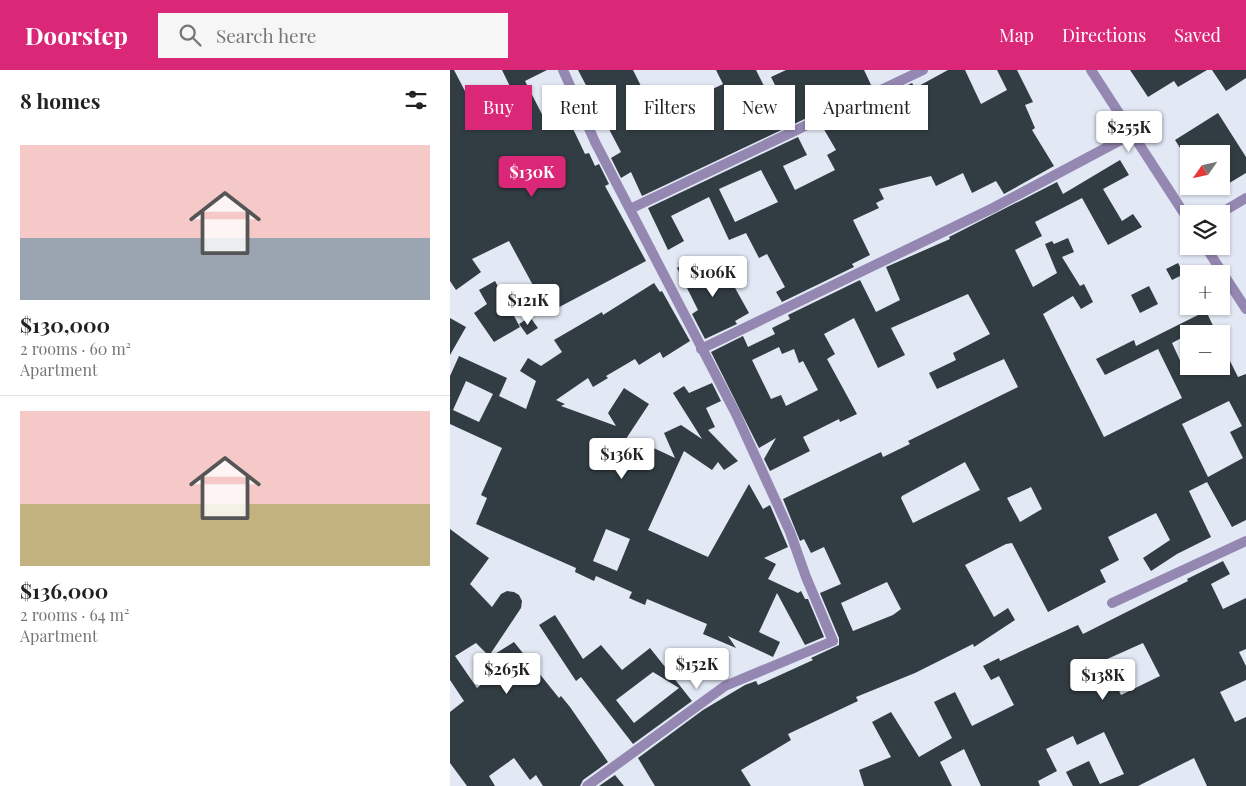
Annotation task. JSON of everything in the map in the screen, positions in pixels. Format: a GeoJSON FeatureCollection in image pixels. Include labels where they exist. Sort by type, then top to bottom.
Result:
{"type":"FeatureCollection","features":[{"type":"Feature","properties":{"kind":"street"},"geometry":{"type":"LineString","coordinates":[[563,70],[595,142],[736,414],[790,532],[806,577],[833,641],[726,686],[587,786]]}},
{"type":"Feature","properties":{"kind":"street"},"geometry":{"type":"LineString","coordinates":[[630,209],[924,70]]}},
{"type":"Feature","properties":{"kind":"street"},"geometry":{"type":"LineString","coordinates":[[1091,70],[1180,207]]}},
{"type":"Feature","properties":{"kind":"street"},"geometry":{"type":"LineString","coordinates":[[701,349],[993,208],[1132,134]]}},
{"type":"Feature","properties":{"kind":"street"},"geometry":{"type":"LineString","coordinates":[[1230,207],[1246,198]]}},
{"type":"Feature","properties":{"kind":"street"},"geometry":{"type":"LineString","coordinates":[[1211,255],[1246,309]]}},
{"type":"Feature","properties":{"kind":"street"},"geometry":{"type":"LineString","coordinates":[[1112,603],[1246,541]]}},
{"type":"Feature","properties":{"kind":"building"},"geometry":{"type":"Polygon","coordinates":[[[450,70],[454,70],[465,91],[465,130],[532,130],[532,95],[542,114],[542,130],[574,130],[585,154],[589,153],[595,166],[599,164],[609,184],[605,186],[646,261],[548,313],[509,241],[472,259],[481,272],[456,290],[450,281],[450,70]]]}},
{"type":"Feature","properties":{"kind":"building"},"geometry":{"type":"Polygon","coordinates":[[[502,70],[547,70],[525,81],[527,85],[509,85],[502,70]]]}},
{"type":"Feature","properties":{"kind":"building"},"geometry":{"type":"Polygon","coordinates":[[[578,70],[633,70],[640,85],[626,85],[626,130],[714,130],[714,88],[723,84],[716,70],[756,70],[764,85],[724,85],[724,130],[781,130],[642,196],[631,172],[621,178],[611,158],[621,152],[609,130],[616,130],[616,85],[586,85],[578,70]]]}},
{"type":"Feature","properties":{"kind":"building"},"geometry":{"type":"Polygon","coordinates":[[[786,70],[864,70],[871,85],[805,85],[805,119],[795,123],[795,85],[775,85],[771,77],[786,70]]]}},
{"type":"Feature","properties":{"kind":"building"},"geometry":{"type":"Polygon","coordinates":[[[948,70],[965,70],[981,104],[1007,90],[997,70],[1017,70],[1033,102],[1025,105],[1035,128],[1032,130],[1054,166],[1004,194],[996,181],[972,193],[963,173],[936,186],[931,176],[879,189],[884,199],[876,203],[879,208],[853,220],[870,255],[852,264],[854,267],[782,302],[776,292],[785,287],[767,254],[759,258],[746,233],[729,240],[709,197],[671,216],[684,241],[668,250],[648,208],[798,137],[807,155],[783,166],[795,190],[835,170],[827,155],[836,150],[824,130],[928,130],[928,85],[920,85],[948,70]],[[761,170],[719,189],[735,222],[778,202],[761,170]]]}},
{"type":"Feature","properties":{"kind":"building"},"geometry":{"type":"Polygon","coordinates":[[[1130,70],[1207,70],[1178,87],[1174,81],[1148,97],[1130,70]]]}},
{"type":"Feature","properties":{"kind":"building"},"geometry":{"type":"Polygon","coordinates":[[[1212,70],[1246,70],[1246,78],[1226,91],[1212,70]]]}},
{"type":"Feature","properties":{"kind":"building"},"geometry":{"type":"Polygon","coordinates":[[[1218,113],[1246,157],[1246,173],[1230,183],[1230,145],[1180,145],[1180,148],[1175,140],[1218,113]]]}},
{"type":"Feature","properties":{"kind":"building"},"geometry":{"type":"Polygon","coordinates":[[[1120,160],[1129,175],[1103,189],[1122,221],[1133,214],[1142,227],[1108,245],[1082,198],[1035,222],[1042,236],[1015,250],[1033,287],[1057,273],[1045,244],[1052,241],[1054,244],[1068,238],[1074,252],[1062,257],[1080,286],[1084,284],[1093,302],[1081,309],[1073,296],[1043,314],[1104,437],[1182,398],[1158,349],[1105,375],[1096,359],[1134,340],[1136,346],[1198,315],[1208,315],[1213,325],[1180,325],[1180,339],[1172,343],[1180,360],[1180,375],[1230,375],[1230,361],[1238,377],[1246,374],[1246,520],[1232,527],[1207,482],[1189,491],[1211,537],[1177,554],[1151,571],[1143,558],[1170,540],[1156,513],[1108,537],[1119,560],[1100,570],[1106,582],[1048,612],[1012,543],[1006,544],[965,565],[994,617],[1008,608],[1015,620],[974,647],[973,644],[915,673],[856,697],[858,701],[788,734],[791,740],[741,770],[751,786],[655,786],[638,758],[703,710],[745,685],[756,681],[758,685],[813,660],[811,658],[839,645],[839,638],[820,593],[841,584],[824,547],[811,553],[804,539],[800,541],[783,499],[881,452],[883,457],[910,444],[908,441],[1018,387],[1004,359],[937,389],[929,373],[956,360],[953,353],[990,334],[968,294],[891,328],[905,355],[878,368],[854,318],[824,334],[835,354],[827,359],[857,414],[840,422],[839,419],[803,437],[810,451],[770,471],[764,459],[776,438],[759,448],[711,352],[743,336],[748,347],[775,334],[772,328],[790,319],[788,315],[860,280],[876,312],[900,300],[886,267],[950,239],[949,237],[1057,182],[1063,194],[1120,160]],[[779,347],[752,360],[771,399],[781,395],[786,406],[818,390],[803,361],[799,363],[794,349],[782,354],[779,347]],[[1229,401],[1182,424],[1208,477],[1243,458],[1230,432],[1242,426],[1229,401]],[[965,462],[902,496],[901,498],[913,523],[980,490],[965,462]],[[1031,487],[1007,498],[1020,522],[1042,509],[1031,487]],[[887,582],[841,603],[853,631],[893,615],[901,609],[887,582]]]}},
{"type":"Feature","properties":{"kind":"building"},"geometry":{"type":"Polygon","coordinates":[[[692,258],[699,272],[720,261],[749,313],[735,321],[737,324],[705,339],[692,314],[698,310],[677,268],[692,258]]]}},
{"type":"Feature","properties":{"kind":"building"},"geometry":{"type":"Polygon","coordinates":[[[1178,263],[1180,276],[1172,280],[1166,269],[1178,263]]]}},
{"type":"Feature","properties":{"kind":"building"},"geometry":{"type":"Polygon","coordinates":[[[495,281],[520,327],[494,342],[474,313],[487,304],[479,290],[495,281]]]}},
{"type":"Feature","properties":{"kind":"building"},"geometry":{"type":"Polygon","coordinates":[[[654,283],[660,292],[662,291],[690,341],[663,358],[660,352],[639,365],[635,359],[606,376],[608,378],[593,387],[588,378],[556,400],[565,404],[561,406],[616,426],[608,413],[624,388],[649,404],[614,457],[643,443],[675,458],[664,433],[681,425],[702,439],[673,393],[684,386],[689,393],[712,383],[721,401],[706,408],[715,427],[708,430],[738,461],[724,470],[718,462],[712,470],[684,451],[648,530],[708,557],[749,484],[763,509],[770,505],[788,547],[764,558],[776,564],[768,579],[798,593],[801,591],[805,599],[808,599],[824,637],[805,645],[777,593],[759,632],[780,642],[773,657],[728,636],[736,648],[703,634],[707,624],[647,599],[645,605],[629,598],[632,592],[596,576],[594,581],[575,572],[576,568],[476,524],[487,498],[481,495],[502,448],[450,424],[450,376],[459,356],[507,378],[499,396],[526,409],[536,381],[520,371],[528,358],[541,366],[562,352],[554,340],[602,312],[603,315],[654,283]],[[466,381],[453,410],[479,422],[493,394],[466,381]],[[606,529],[593,561],[617,571],[630,539],[606,529]]]}},
{"type":"Feature","properties":{"kind":"building"},"geometry":{"type":"Polygon","coordinates":[[[1149,286],[1158,304],[1140,313],[1131,295],[1149,286]]]}},
{"type":"Feature","properties":{"kind":"building"},"geometry":{"type":"Polygon","coordinates":[[[530,317],[538,328],[527,335],[519,324],[530,317]]]}},
{"type":"Feature","properties":{"kind":"building"},"geometry":{"type":"Polygon","coordinates":[[[450,318],[466,327],[450,355],[450,318]]]}},
{"type":"Feature","properties":{"kind":"building"},"geometry":{"type":"Polygon","coordinates":[[[450,529],[489,558],[470,584],[492,607],[501,594],[507,591],[519,595],[522,601],[521,608],[489,656],[476,643],[455,656],[477,688],[501,668],[490,657],[514,642],[559,698],[561,696],[570,707],[608,762],[583,780],[580,786],[543,786],[536,775],[530,780],[514,758],[489,776],[495,786],[467,786],[450,763],[450,712],[464,701],[450,680],[450,529]]]}},
{"type":"Feature","properties":{"kind":"building"},"geometry":{"type":"Polygon","coordinates":[[[1223,561],[1230,574],[1211,584],[1223,609],[1246,598],[1246,649],[1239,652],[1246,666],[1246,680],[1220,692],[1235,722],[1246,717],[1246,786],[1207,786],[1194,758],[1138,786],[1073,786],[1066,772],[1089,761],[1100,784],[1124,774],[1104,732],[1077,745],[1073,736],[1046,749],[1057,771],[1038,781],[1040,786],[981,786],[964,749],[940,762],[952,786],[864,786],[859,770],[891,757],[872,722],[891,712],[919,757],[952,738],[934,702],[955,692],[972,726],[1014,705],[999,676],[991,680],[983,666],[999,658],[1000,661],[1078,625],[1083,634],[1188,581],[1187,579],[1223,561]],[[1143,643],[1105,660],[1121,695],[1160,676],[1143,643]]]}},
{"type":"Feature","properties":{"kind":"building"},"geometry":{"type":"Polygon","coordinates":[[[555,615],[583,659],[601,645],[622,670],[650,648],[692,701],[633,744],[581,677],[576,681],[539,625],[555,615]],[[653,672],[616,700],[634,723],[679,688],[653,672]]]}},
{"type":"Feature","properties":{"kind":"building"},"geometry":{"type":"Polygon","coordinates":[[[615,775],[624,786],[599,786],[615,775]]]}}]}
